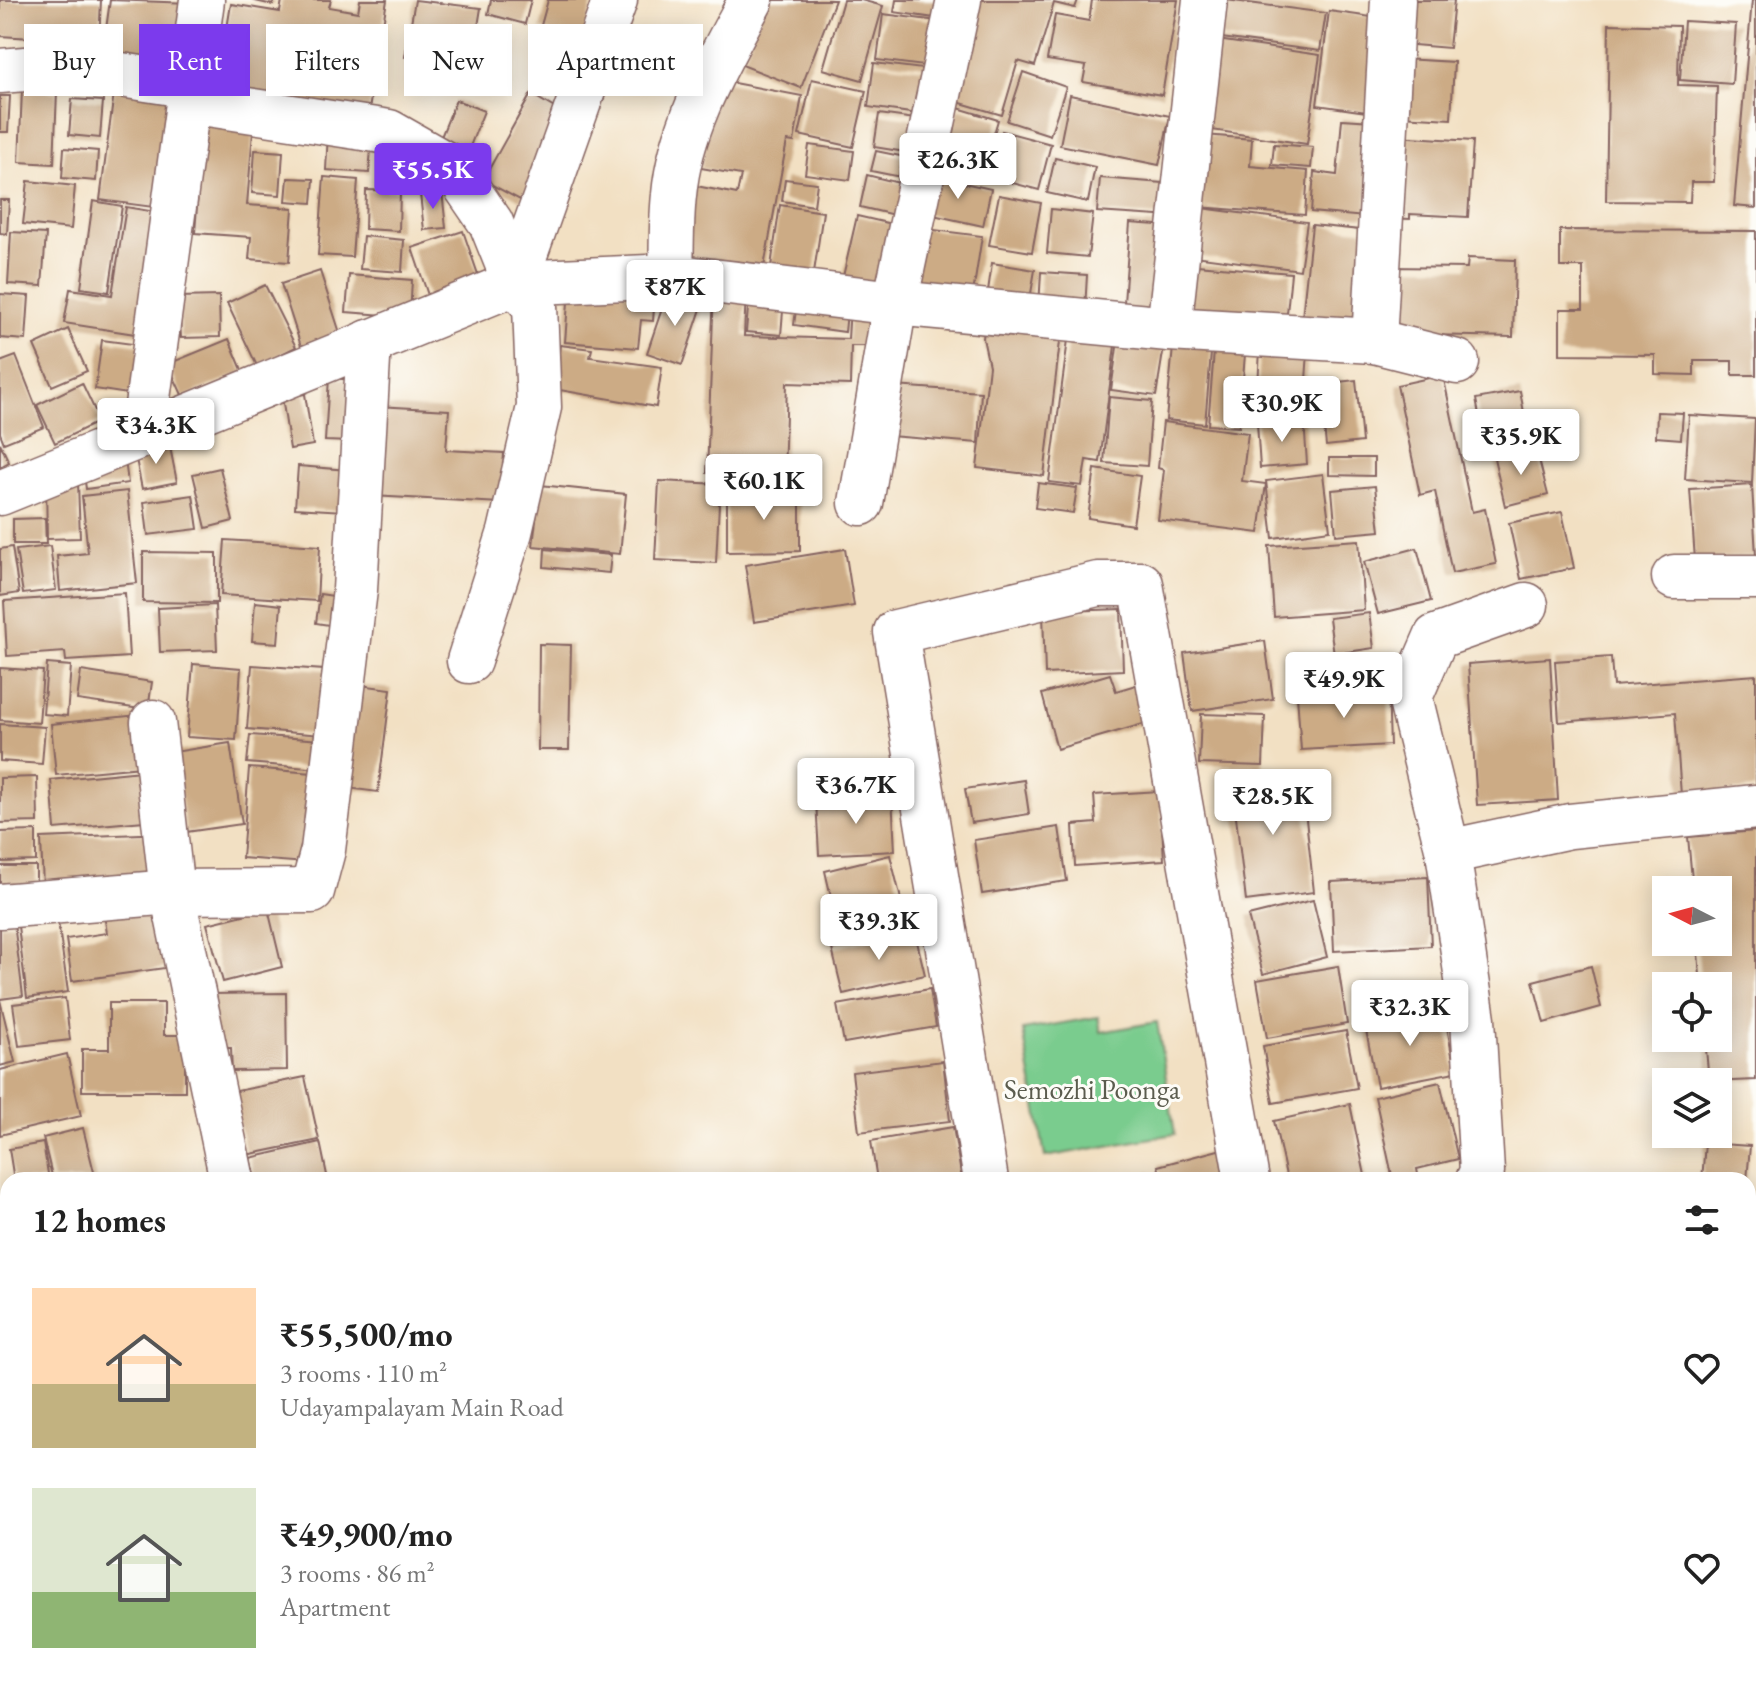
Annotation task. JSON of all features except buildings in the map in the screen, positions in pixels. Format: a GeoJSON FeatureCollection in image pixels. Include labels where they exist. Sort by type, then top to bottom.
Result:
{"type":"FeatureCollection","features":[{"type":"Feature","properties":{"kind":"street"},"geometry":{"type":"LineString","coordinates":[[199,24],[202,0]]}},
{"type":"Feature","properties":{"kind":"street"},"geometry":{"type":"LineString","coordinates":[[515,283],[615,0]]}},
{"type":"Feature","properties":{"kind":"street"},"geometry":{"type":"LineString","coordinates":[[671,276],[674,192],[689,130],[715,68],[751,0]]}},
{"type":"Feature","properties":{"kind":"street"},"geometry":{"type":"LineString","coordinates":[[861,503],[895,303],[959,0]]}},
{"type":"Feature","properties":{"kind":"street"},"geometry":{"type":"LineString","coordinates":[[1169,329],[1205,0]]}},
{"type":"Feature","properties":{"kind":"street"},"geometry":{"type":"LineString","coordinates":[[1374,341],[1393,0]]}},
{"type":"Feature","properties":{"kind":"street"},"geometry":{"type":"LineString","coordinates":[[0,71],[63,66],[139,83]]}},
{"type":"Feature","properties":{"kind":"street"},"geometry":{"type":"LineString","coordinates":[[143,435],[190,96]]}},
{"type":"Feature","properties":{"kind":"street"},"geometry":{"type":"LineString","coordinates":[[200,96],[389,132],[454,169],[491,223],[515,283],[535,306],[539,407],[510,532],[469,661]]}},
{"type":"Feature","properties":{"kind":"street"},"geometry":{"type":"LineString","coordinates":[[0,493],[515,283],[671,276],[895,303],[1169,329],[1374,341],[1457,362]]}},
{"type":"Feature","properties":{"kind":"street"},"geometry":{"type":"LineString","coordinates":[[0,906],[172,892],[312,891],[323,850],[355,590],[369,342]]}},
{"type":"Feature","properties":{"kind":"street"},"geometry":{"type":"LineString","coordinates":[[1674,577],[1756,577]]}},
{"type":"Feature","properties":{"kind":"street"},"geometry":{"type":"LineString","coordinates":[[985,1172],[896,632],[1098,584],[1141,584],[1246,1172]]}},
{"type":"Feature","properties":{"kind":"street"},"geometry":{"type":"LineString","coordinates":[[1482,1172],[1473,1019],[1448,852],[1410,697],[1436,637],[1526,605]]}},
{"type":"Feature","properties":{"kind":"street"},"geometry":{"type":"LineString","coordinates":[[153,722],[172,892],[230,1172]]}},
{"type":"Feature","properties":{"kind":"street"},"geometry":{"type":"LineString","coordinates":[[1448,852],[1570,826],[1756,807]]}},
{"type":"Feature","properties":{"kind":"green space","name":"Semozhi Poonga"},"geometry":{"type":"Polygon","coordinates":[[[1098,1017],[1101,1032],[1157,1022],[1175,1134],[1045,1157],[1023,1030],[1098,1017]]]}}]}
